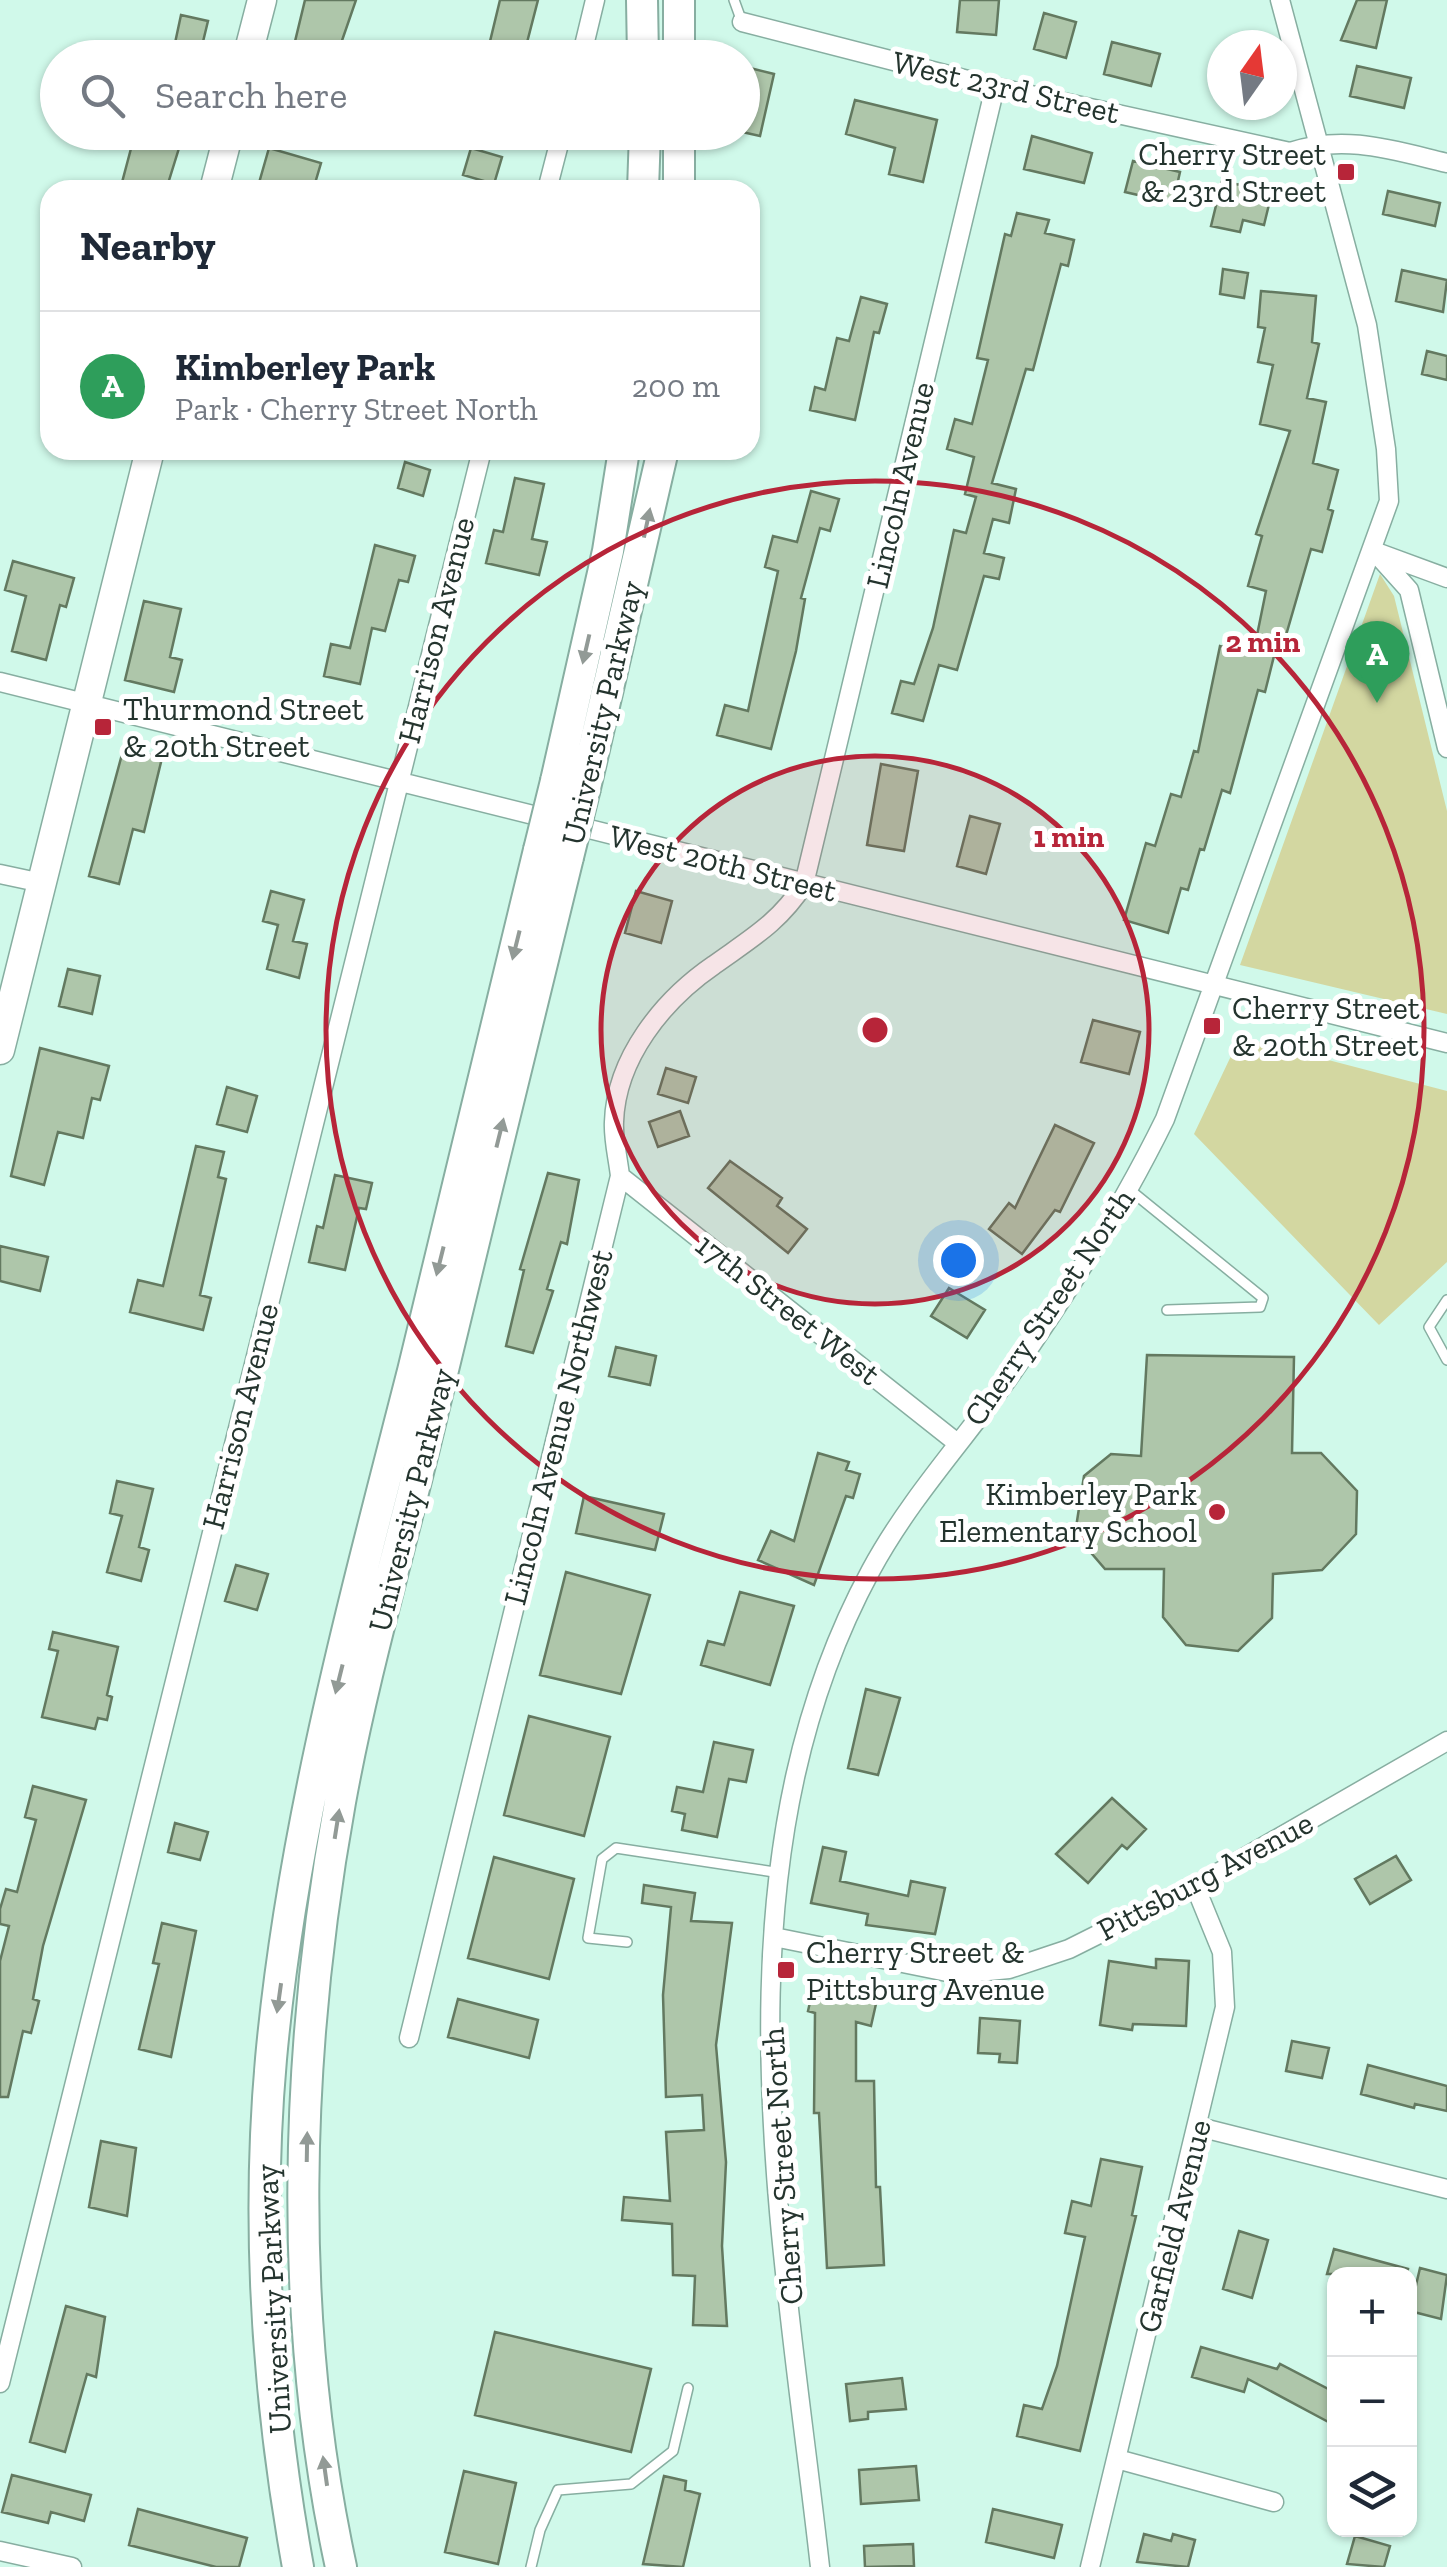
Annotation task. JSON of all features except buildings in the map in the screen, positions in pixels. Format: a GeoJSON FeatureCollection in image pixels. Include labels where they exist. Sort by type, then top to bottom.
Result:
{"type":"FeatureCollection","features":[{"type":"Feature","properties":{"kind":"main road"},"geometry":{"type":"LineString","coordinates":[[642,0],[643,40]]}},
{"type":"Feature","properties":{"kind":"main road"},"geometry":{"type":"LineString","coordinates":[[679,40],[680,0]]}},
{"type":"Feature","properties":{"kind":"main road"},"geometry":{"type":"LineString","coordinates":[[643,180],[644,150]]}},
{"type":"Feature","properties":{"kind":"main road"},"geometry":{"type":"LineString","coordinates":[[679,150],[679,180]]}},
{"type":"Feature","properties":{"kind":"main road","name":"University Parkway"},"geometry":{"type":"LineString","coordinates":[[570,785],[622,460]]}},
{"type":"Feature","properties":{"kind":"main road","name":"University Parkway"},"geometry":{"type":"LineString","coordinates":[[342,2567],[317,2421],[305,2255],[308,2076],[326,1892],[361,1706],[570,785],[660,460]]}},
{"type":"Feature","properties":{"kind":"main road","name":"University Parkway"},"geometry":{"type":"LineString","coordinates":[[298,2567],[284,2490],[270,2353],[266,2254],[271,2058],[293,1886],[378,1507],[554,854]]}},
{"type":"Feature","properties":{"kind":"street"},"geometry":{"type":"LineString","coordinates":[[252,40],[262,0]]}},
{"type":"Feature","properties":{"kind":"street"},"geometry":{"type":"LineString","coordinates":[[585,40],[595,0]]}},
{"type":"Feature","properties":{"kind":"street","name":"Cherry Street North"},"geometry":{"type":"LineString","coordinates":[[820,2567],[781,2218],[770,2067],[774,1936],[804,1740],[849,1612],[873,1566],[956,1442],[1009,1376],[1130,1190],[1164,1119],[1374,551],[1388,501],[1386,449],[1367,325],[1280,0]]}},
{"type":"Feature","properties":{"kind":"street","name":"West 23rd Street"},"geometry":{"type":"LineString","coordinates":[[742,22],[995,87],[1290,152],[1317,144],[1357,142],[1447,163]]}},
{"type":"Feature","properties":{"kind":"street","name":"Lincoln Avenue"},"geometry":{"type":"LineString","coordinates":[[804,884],[995,87]]}},
{"type":"Feature","properties":{"kind":"street"},"geometry":{"type":"LineString","coordinates":[[217,180],[224,150]]}},
{"type":"Feature","properties":{"kind":"street"},"geometry":{"type":"LineString","coordinates":[[550,180],[557,150]]}},
{"type":"Feature","properties":{"kind":"street"},"geometry":{"type":"LineString","coordinates":[[0,1050],[148,460]]}},
{"type":"Feature","properties":{"kind":"street","name":"Harrison Avenue"},"geometry":{"type":"LineString","coordinates":[[0,2383],[479,460]]}},
{"type":"Feature","properties":{"kind":"street"},"geometry":{"type":"LineString","coordinates":[[1374,551],[1447,578]]}},
{"type":"Feature","properties":{"kind":"street"},"geometry":{"type":"LineString","coordinates":[[1374,551],[1409,590],[1441,698],[1447,748]]}},
{"type":"Feature","properties":{"kind":"street","name":"West 20th Street"},"geometry":{"type":"LineString","coordinates":[[0,682],[1447,1043]]}},
{"type":"Feature","properties":{"kind":"street"},"geometry":{"type":"LineString","coordinates":[[0,874],[42,884]]}},
{"type":"Feature","properties":{"kind":"street","name":"Lincoln Avenue Northwest"},"geometry":{"type":"LineString","coordinates":[[408,2038],[620,1176],[614,1123],[618,1093],[644,1036],[701,974],[771,928],[804,884]]}},
{"type":"Feature","properties":{"kind":"street","name":"17th Street West"},"geometry":{"type":"LineString","coordinates":[[620,1176],[956,1442]]}},
{"type":"Feature","properties":{"kind":"street","name":"Pittsburg Avenue"},"geometry":{"type":"LineString","coordinates":[[774,1936],[906,1967],[978,1974],[1069,1950],[1194,1886],[1447,1742]]}},
{"type":"Feature","properties":{"kind":"street","name":"Garfield Avenue"},"geometry":{"type":"LineString","coordinates":[[1090,2567],[1225,2007],[1222,1952],[1194,1886]]}},
{"type":"Feature","properties":{"kind":"street"},"geometry":{"type":"LineString","coordinates":[[1199,2127],[1447,2189]]}},
{"type":"Feature","properties":{"kind":"street"},"geometry":{"type":"LineString","coordinates":[[1117,2459],[1274,2502]]}},
{"type":"Feature","properties":{"kind":"street"},"geometry":{"type":"LineString","coordinates":[[0,2552],[72,2567]]}},
{"type":"Feature","properties":{"kind":"lane"},"geometry":{"type":"LineString","coordinates":[[734,0],[742,22]]}},
{"type":"Feature","properties":{"kind":"lane"},"geometry":{"type":"LineString","coordinates":[[1130,1190],[1263,1298],[1260,1307],[1167,1310]]}},
{"type":"Feature","properties":{"kind":"lane"},"geometry":{"type":"LineString","coordinates":[[1447,1300],[1429,1327],[1447,1360]]}},
{"type":"Feature","properties":{"kind":"lane"},"geometry":{"type":"LineString","coordinates":[[628,1942],[588,1938],[602,1859],[616,1848],[781,1872]]}},
{"type":"Feature","properties":{"kind":"lane"},"geometry":{"type":"LineString","coordinates":[[531,2567],[540,2530],[558,2490],[630,2484],[673,2451],[688,2388]]}},
{"type":"Feature","properties":{"kind":"green space"},"geometry":{"type":"Polygon","coordinates":[[[1380,574],[1394,596],[1447,811],[1447,1014],[1240,965],[1380,574]]]}},
{"type":"Feature","properties":{"kind":"green space"},"geometry":{"type":"Polygon","coordinates":[[[1240,1037],[1447,1091],[1447,1262],[1379,1325],[1194,1134],[1240,1037]]]}},
{"type":"Feature","properties":{"kind":"place","name":"Cherry Street & 23rd Street"},"geometry":{"type":"Point","coordinates":[1346,172]}},
{"type":"Feature","properties":{"kind":"place","name":"Kimberley Park"},"geometry":{"type":"Point","coordinates":[1377,703]}},
{"type":"Feature","properties":{"kind":"place","name":"Thurmond Street & 20th Street"},"geometry":{"type":"Point","coordinates":[103,727]}},
{"type":"Feature","properties":{"kind":"place","name":"Cherry Street & 20th Street"},"geometry":{"type":"Point","coordinates":[1212,1026]}},
{"type":"Feature","properties":{"kind":"place","name":"Kimberley Park Elementary School"},"geometry":{"type":"Point","coordinates":[1217,1512]}},
{"type":"Feature","properties":{"kind":"place","name":"Cherry Street & Pittsburg Avenue"},"geometry":{"type":"Point","coordinates":[786,1970]}}]}
